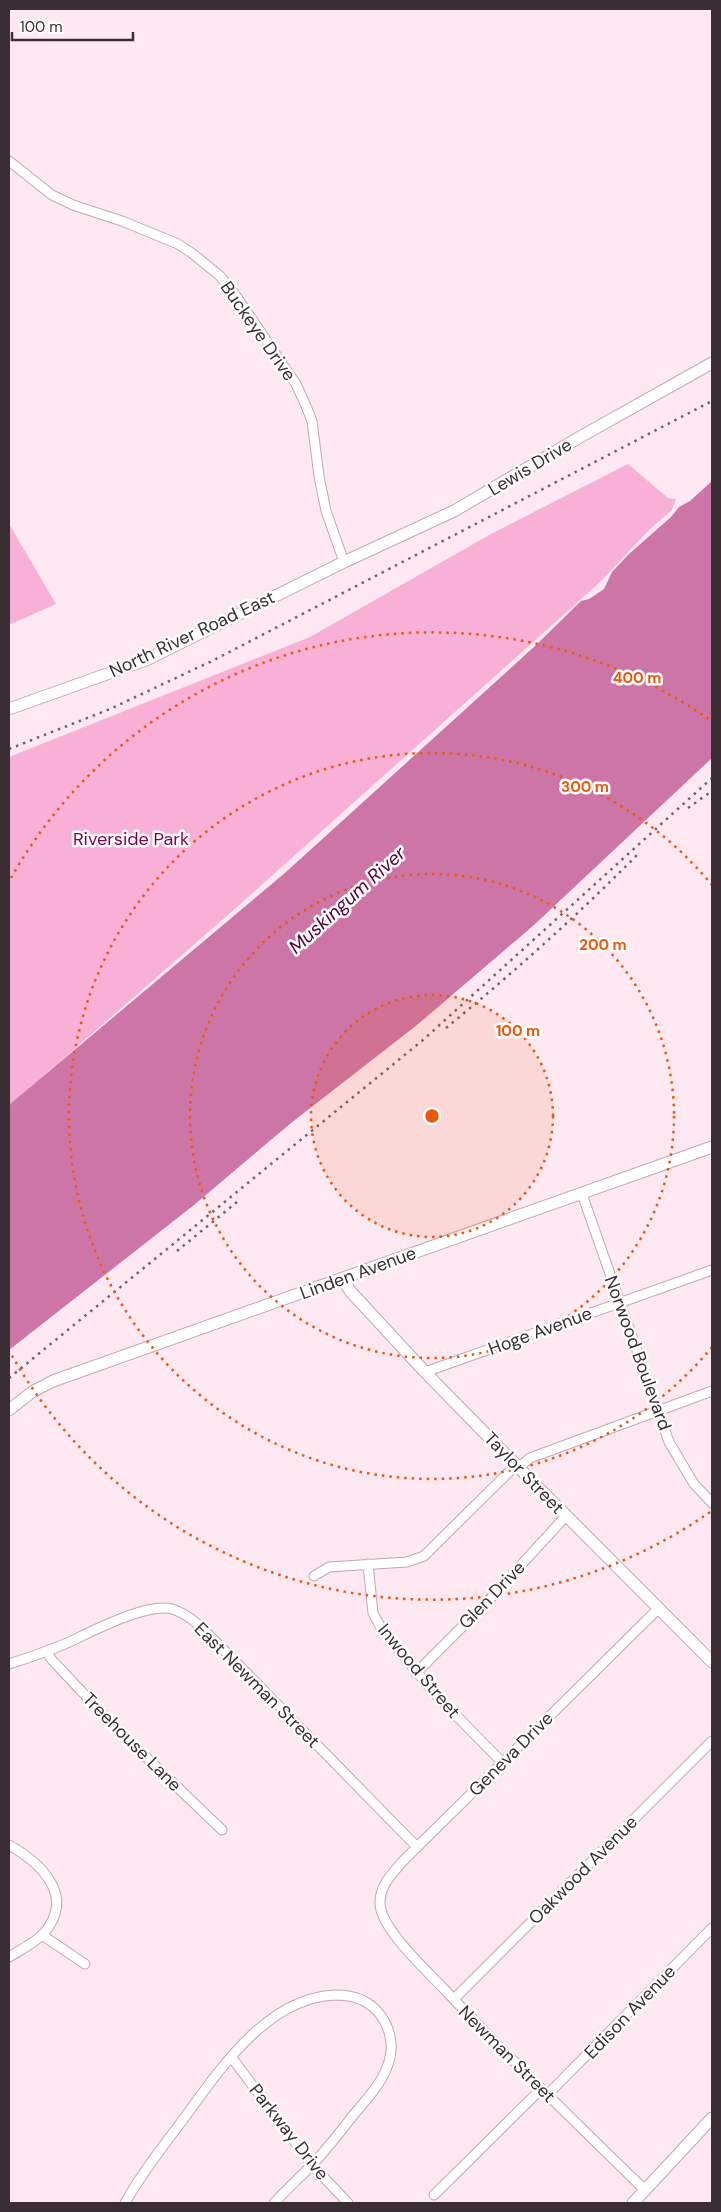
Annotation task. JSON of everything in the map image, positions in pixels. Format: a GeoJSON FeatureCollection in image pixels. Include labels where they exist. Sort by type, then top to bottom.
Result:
{"type":"FeatureCollection","features":[{"type":"Feature","properties":{"kind":"street","name":"Buckeye Drive"},"geometry":{"type":"LineString","coordinates":[[9,161],[52,195],[73,205],[122,221],[178,244],[200,259],[234,292],[286,369],[306,406],[312,421],[319,476],[326,511],[344,562]]}},
{"type":"Feature","properties":{"kind":"street","name":"Lewis Drive"},"geometry":{"type":"LineString","coordinates":[[344,562],[471,502],[580,437],[712,364]]}},
{"type":"Feature","properties":{"kind":"street","name":"North River Road East"},"geometry":{"type":"LineString","coordinates":[[9,709],[146,660],[344,562]]}},
{"type":"Feature","properties":{"kind":"street","name":"Linden Avenue"},"geometry":{"type":"LineString","coordinates":[[9,1410],[32,1392],[52,1381],[712,1148]]}},
{"type":"Feature","properties":{"kind":"street","name":"Norwood Boulevard"},"geometry":{"type":"LineString","coordinates":[[582,1194],[669,1442],[694,1484],[712,1503]]}},
{"type":"Feature","properties":{"kind":"street","name":"Hoge Avenue"},"geometry":{"type":"LineString","coordinates":[[425,1372],[712,1270]]}},
{"type":"Feature","properties":{"kind":"street","name":"Taylor Street"},"geometry":{"type":"LineString","coordinates":[[342,1279],[351,1292],[425,1372],[712,1662]]}},
{"type":"Feature","properties":{"kind":"street"},"geometry":{"type":"LineString","coordinates":[[314,1576],[329,1567],[407,1562],[424,1556],[517,1467],[530,1458],[712,1391]]}},
{"type":"Feature","properties":{"kind":"street","name":"Glen Drive"},"geometry":{"type":"LineString","coordinates":[[416,1673],[488,1602],[566,1516]]}},
{"type":"Feature","properties":{"kind":"street","name":"Inwood Street"},"geometry":{"type":"LineString","coordinates":[[368,1564],[370,1594],[375,1618],[416,1673],[454,1715],[503,1763]]}},
{"type":"Feature","properties":{"kind":"street","name":"East Newman Street"},"geometry":{"type":"LineString","coordinates":[[9,1664],[46,1651],[143,1611],[166,1608],[182,1614],[197,1623],[417,1847]]}},
{"type":"Feature","properties":{"kind":"street","name":"Geneva Drive"},"geometry":{"type":"LineString","coordinates":[[381,1909],[380,1895],[384,1884],[417,1847],[658,1609]]}},
{"type":"Feature","properties":{"kind":"street","name":"Treehouse Lane"},"geometry":{"type":"LineString","coordinates":[[46,1651],[52,1660],[120,1731],[222,1830]]}},
{"type":"Feature","properties":{"kind":"street","name":"Oakwood Avenue"},"geometry":{"type":"LineString","coordinates":[[454,1999],[712,1741]]}},
{"type":"Feature","properties":{"kind":"street"},"geometry":{"type":"LineString","coordinates":[[9,1845],[23,1853],[42,1869],[54,1888],[56,1898],[54,1915],[42,1935],[9,1957]]}},
{"type":"Feature","properties":{"kind":"street","name":"Newman Street"},"geometry":{"type":"LineString","coordinates":[[381,1909],[391,1929],[411,1954],[544,2092],[645,2190]]}},
{"type":"Feature","properties":{"kind":"street","name":"Edison Avenue"},"geometry":{"type":"LineString","coordinates":[[434,2195],[544,2092],[712,1928]]}},
{"type":"Feature","properties":{"kind":"street"},"geometry":{"type":"LineString","coordinates":[[42,1935],[85,1964]]}},
{"type":"Feature","properties":{"kind":"street"},"geometry":{"type":"LineString","coordinates":[[125,2203],[160,2150],[206,2088],[257,2030],[281,2012],[302,2001],[322,1996],[353,1997],[365,2001],[382,2016],[391,2038],[388,2066],[373,2091],[312,2164],[274,2203]]}},
{"type":"Feature","properties":{"kind":"street","name":"Parkway Drive"},"geometry":{"type":"LineString","coordinates":[[232,2058],[312,2164],[348,2203]]}},
{"type":"Feature","properties":{"kind":"street"},"geometry":{"type":"LineString","coordinates":[[633,2203],[712,2118]]}},
{"type":"Feature","properties":{"kind":"green space","name":"Riverside Park"},"geometry":{"type":"Polygon","coordinates":[[[628,464],[668,498],[676,499],[672,510],[650,529],[599,583],[237,907],[9,1106],[9,757],[310,637],[491,534],[628,464]]]}},
{"type":"Feature","properties":{"kind":"green space"},"geometry":{"type":"Polygon","coordinates":[[[9,524],[56,604],[9,625],[9,524]]]}},
{"type":"Feature","properties":{"kind":"water","name":"Muskingum River"},"geometry":{"type":"Polygon","coordinates":[[[712,481],[712,758],[534,925],[417,1025],[291,1123],[194,1205],[9,1350],[9,1105],[286,872],[535,646],[581,601],[589,599],[604,589],[612,572],[629,554],[671,517],[679,507],[690,501],[712,481]]]}},
{"type":"Feature","properties":{"kind":"railway"},"geometry":{"type":"LineString","coordinates":[[9,749],[110,709],[214,660],[712,401]]}},
{"type":"Feature","properties":{"kind":"railway"},"geometry":{"type":"LineString","coordinates":[[9,1378],[423,1040],[712,778]]}},
{"type":"Feature","properties":{"kind":"railway"},"geometry":{"type":"LineString","coordinates":[[688,808],[712,791]]}},
{"type":"Feature","properties":{"kind":"railway"},"geometry":{"type":"LineString","coordinates":[[446,1028],[545,943],[639,853]]}},
{"type":"Feature","properties":{"kind":"railway"},"geometry":{"type":"LineString","coordinates":[[177,1251],[237,1202]]}}]}
